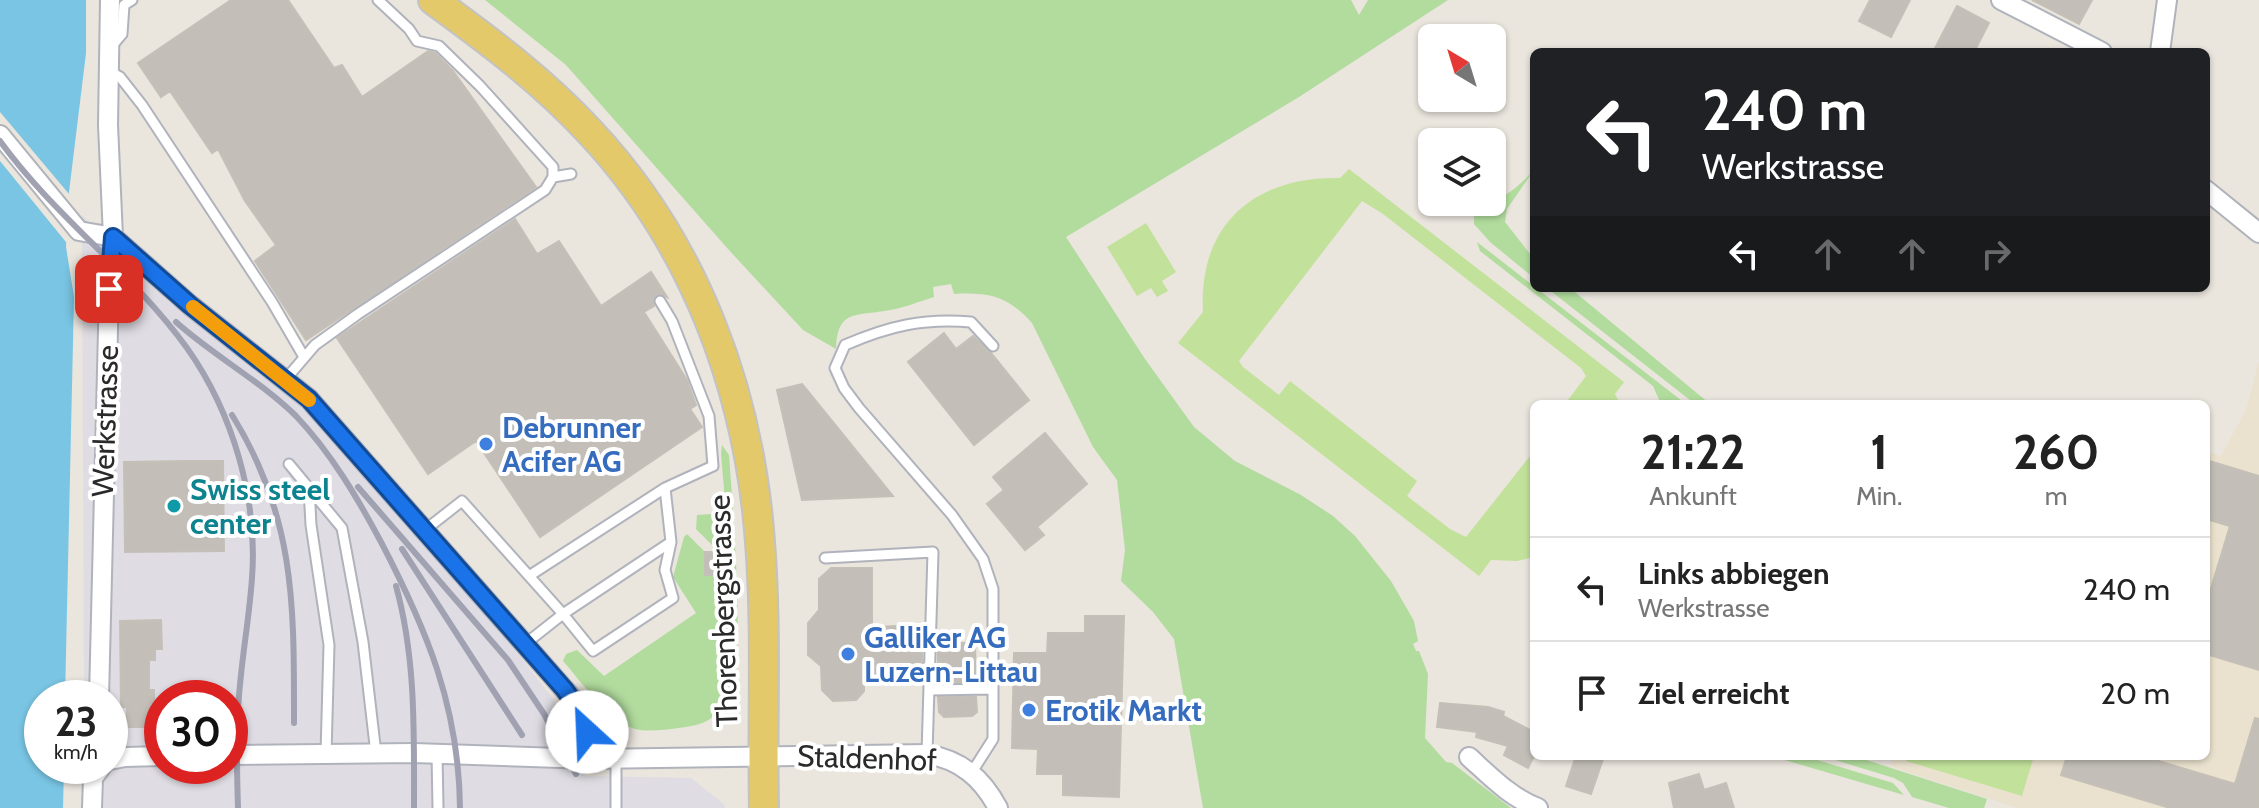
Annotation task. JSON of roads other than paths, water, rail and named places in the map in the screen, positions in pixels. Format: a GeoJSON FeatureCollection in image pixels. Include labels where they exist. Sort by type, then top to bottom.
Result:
{"type":"FeatureCollection","features":[{"type":"Feature","properties":{"kind":"main road","name":"Thorenbergstrasse"},"geometry":{"type":"LineString","coordinates":[[433,0],[513,61],[568,109],[601,144],[632,182],[671,240],[713,325],[737,398],[757,508],[762,600],[764,808]]}},
{"type":"Feature","properties":{"kind":"street","name":"Werkstrasse"},"geometry":{"type":"LineString","coordinates":[[99,680],[109,289],[113,237],[108,125],[110,0]]}},
{"type":"Feature","properties":{"kind":"street"},"geometry":{"type":"LineString","coordinates":[[2001,0],[2094,48]]}},
{"type":"Feature","properties":{"kind":"street"},"geometry":{"type":"LineString","coordinates":[[2161,48],[2167,0]]}},
{"type":"Feature","properties":{"kind":"street"},"geometry":{"type":"LineString","coordinates":[[0,135],[75,226],[85,233],[113,237],[190,305],[309,399],[577,707],[587,732],[590,759]]}},
{"type":"Feature","properties":{"kind":"street"},"geometry":{"type":"LineString","coordinates":[[2210,193],[2259,233]]}},
{"type":"Feature","properties":{"kind":"street"},"geometry":{"type":"LineString","coordinates":[[248,755],[437,754],[590,759],[763,755]]}},
{"type":"Feature","properties":{"kind":"street","name":"Staldenhof"},"geometry":{"type":"LineString","coordinates":[[763,755],[927,754],[950,760],[972,772],[982,781],[998,808]]}},
{"type":"Feature","properties":{"kind":"street"},"geometry":{"type":"LineString","coordinates":[[1469,757],[1520,801],[1538,808]]}},
{"type":"Feature","properties":{"kind":"street"},"geometry":{"type":"LineString","coordinates":[[92,808],[93,784]]}},
{"type":"Feature","properties":{"kind":"lane"},"geometry":{"type":"LineString","coordinates":[[109,49],[122,34],[124,5],[132,0]]}},
{"type":"Feature","properties":{"kind":"lane"},"geometry":{"type":"LineString","coordinates":[[285,380],[315,345],[546,191],[553,177],[553,167],[480,86],[439,46],[417,41],[409,29],[378,0]]}},
{"type":"Feature","properties":{"kind":"lane"},"geometry":{"type":"LineString","coordinates":[[109,71],[120,77],[142,105],[272,302],[304,357]]}},
{"type":"Feature","properties":{"kind":"lane"},"geometry":{"type":"LineString","coordinates":[[553,177],[571,174]]}},
{"type":"Feature","properties":{"kind":"lane"},"geometry":{"type":"LineString","coordinates":[[529,576],[665,488],[713,466],[709,416],[672,321],[660,301]]}},
{"type":"Feature","properties":{"kind":"lane"},"geometry":{"type":"LineString","coordinates":[[972,772],[993,739],[993,589],[983,559],[952,515],[859,408],[844,388],[835,368],[845,345],[900,324],[947,320],[971,322],[993,346]]}},
{"type":"Feature","properties":{"kind":"lane"},"geometry":{"type":"LineString","coordinates":[[289,464],[342,528],[363,642],[376,754]]}},
{"type":"Feature","properties":{"kind":"lane"},"geometry":{"type":"LineString","coordinates":[[309,488],[311,525],[329,645],[326,754]]}},
{"type":"Feature","properties":{"kind":"lane"},"geometry":{"type":"LineString","coordinates":[[425,530],[462,501],[593,651],[673,598],[665,570],[671,542],[665,488]]}},
{"type":"Feature","properties":{"kind":"lane"},"geometry":{"type":"LineString","coordinates":[[525,644],[563,614],[671,542]]}},
{"type":"Feature","properties":{"kind":"lane"},"geometry":{"type":"LineString","coordinates":[[825,558],[933,552],[927,754]]}},
{"type":"Feature","properties":{"kind":"lane"},"geometry":{"type":"LineString","coordinates":[[930,690],[993,689]]}},
{"type":"Feature","properties":{"kind":"lane"},"geometry":{"type":"LineString","coordinates":[[437,754],[438,808]]}},
{"type":"Feature","properties":{"kind":"lane"},"geometry":{"type":"LineString","coordinates":[[616,759],[616,808]]}},
{"type":"Feature","properties":{"kind":"water"},"geometry":{"type":"Polygon","coordinates":[[[0,0],[86,0],[86,53],[69,192],[66,247],[74,297],[65,680],[24,680],[24,784],[64,784],[63,808],[0,808],[0,0]]]}},
{"type":"Feature","properties":{"kind":"railway"},"geometry":{"type":"LineString","coordinates":[[0,141],[45,195],[165,320],[203,373],[229,429],[246,488],[253,548],[238,711],[238,808]]}},
{"type":"Feature","properties":{"kind":"railway"},"geometry":{"type":"LineString","coordinates":[[176,322],[296,416],[332,460],[363,509],[413,606],[437,670],[454,736],[460,808]]}},
{"type":"Feature","properties":{"kind":"railway"},"geometry":{"type":"LineString","coordinates":[[232,415],[269,490],[280,527],[291,602],[294,723]]}},
{"type":"Feature","properties":{"kind":"railway"},"geometry":{"type":"LineString","coordinates":[[358,487],[508,660],[544,714],[576,774]]}},
{"type":"Feature","properties":{"kind":"railway"},"geometry":{"type":"LineString","coordinates":[[402,549],[522,735]]}},
{"type":"Feature","properties":{"kind":"railway"},"geometry":{"type":"LineString","coordinates":[[396,586],[410,668],[414,808]]}},
{"type":"Feature","properties":{"kind":"place","name":"Debrunner Acifer AG"},"geometry":{"type":"Point","coordinates":[486,444]}},
{"type":"Feature","properties":{"kind":"place","name":"Swiss steel center"},"geometry":{"type":"Point","coordinates":[174,506]}},
{"type":"Feature","properties":{"kind":"place","name":"Galliker AG Luzern-Littau"},"geometry":{"type":"Point","coordinates":[848,654]}},
{"type":"Feature","properties":{"kind":"place","name":"Erotik Markt"},"geometry":{"type":"Point","coordinates":[1029,710]}}]}
